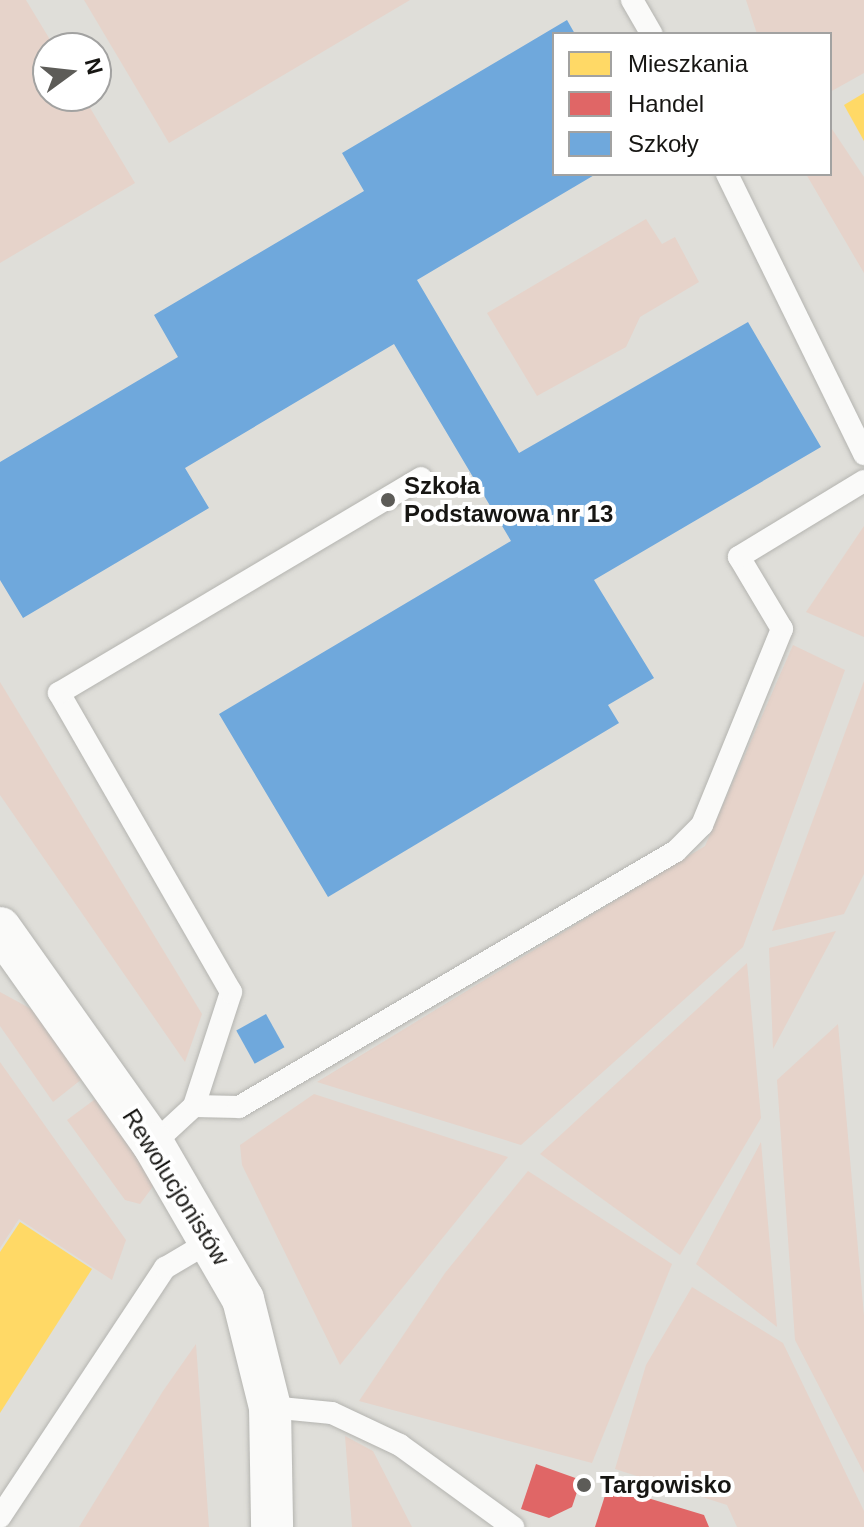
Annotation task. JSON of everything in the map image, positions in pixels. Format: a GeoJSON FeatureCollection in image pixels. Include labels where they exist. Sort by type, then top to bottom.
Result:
{"type":"FeatureCollection","features":[{"type":"Feature","properties":{"kind":"street","name":"Rewolucjonistów"},"geometry":{"type":"LineString","coordinates":[[3,940],[153,1144],[214,1239],[243,1299],[270,1407],[272,1527]]}},
{"type":"Feature","properties":{"kind":"lane"},"geometry":{"type":"LineString","coordinates":[[632,0],[651,32]]}},
{"type":"Feature","properties":{"kind":"lane"},"geometry":{"type":"LineString","coordinates":[[728,176],[864,454]]}},
{"type":"Feature","properties":{"kind":"lane"},"geometry":{"type":"LineString","coordinates":[[153,1144],[194,1106],[231,992],[59,693],[421,478]]}},
{"type":"Feature","properties":{"kind":"lane"},"geometry":{"type":"LineString","coordinates":[[194,1106],[239,1107],[676,851],[702,825],[782,629],[739,557],[864,481]]}},
{"type":"Feature","properties":{"kind":"lane"},"geometry":{"type":"LineString","coordinates":[[0,1517],[165,1268],[214,1239]]}},
{"type":"Feature","properties":{"kind":"lane"},"geometry":{"type":"LineString","coordinates":[[270,1407],[332,1413],[400,1445],[513,1527]]}},
{"type":"Feature","properties":{"kind":"shaded area"},"geometry":{"type":"Polygon","coordinates":[[[0,0],[26,0],[45,32],[32,32],[32,112],[93,112],[135,183],[0,263],[0,0]]]}},
{"type":"Feature","properties":{"kind":"shaded area"},"geometry":{"type":"Polygon","coordinates":[[[84,0],[410,0],[169,143],[112,47],[112,32],[103,32],[84,0]]]}},
{"type":"Feature","properties":{"kind":"shaded area"},"geometry":{"type":"Polygon","coordinates":[[[746,0],[864,0],[864,73],[832,91],[832,32],[756,32],[746,0]]]}},
{"type":"Feature","properties":{"kind":"shaded area"},"geometry":{"type":"Polygon","coordinates":[[[832,129],[864,177],[864,273],[807,176],[832,176],[832,129]]]}},
{"type":"Feature","properties":{"kind":"shaded area"},"geometry":{"type":"Polygon","coordinates":[[[646,219],[662,244],[675,237],[699,282],[640,317],[626,347],[537,396],[487,313],[646,219]]]}},
{"type":"Feature","properties":{"kind":"shaded area"},"geometry":{"type":"Polygon","coordinates":[[[864,526],[864,637],[806,612],[864,526]]]}},
{"type":"Feature","properties":{"kind":"shaded area"},"geometry":{"type":"Polygon","coordinates":[[[793,645],[845,670],[743,947],[521,1145],[317,1082],[705,846],[793,645]]]}},
{"type":"Feature","properties":{"kind":"shaded area"},"geometry":{"type":"Polygon","coordinates":[[[864,681],[864,874],[844,914],[772,931],[864,681]]]}},
{"type":"Feature","properties":{"kind":"shaded area"},"geometry":{"type":"Polygon","coordinates":[[[0,682],[202,1014],[185,1062],[0,795],[0,682]]]}},
{"type":"Feature","properties":{"kind":"shaded area"},"geometry":{"type":"Polygon","coordinates":[[[836,931],[773,1049],[769,948],[836,931]]]}},
{"type":"Feature","properties":{"kind":"shaded area"},"geometry":{"type":"Polygon","coordinates":[[[747,963],[761,1118],[680,1255],[540,1154],[747,963]]]}},
{"type":"Feature","properties":{"kind":"shaded area"},"geometry":{"type":"Polygon","coordinates":[[[0,992],[33,1010],[82,1079],[53,1102],[0,1026],[0,992]]]}},
{"type":"Feature","properties":{"kind":"shaded area"},"geometry":{"type":"Polygon","coordinates":[[[838,1024],[864,1316],[864,1473],[795,1340],[777,1080],[838,1024]]]}},
{"type":"Feature","properties":{"kind":"shaded area"},"geometry":{"type":"Polygon","coordinates":[[[0,1062],[126,1240],[112,1280],[19,1219],[0,1248],[0,1062]]]}},
{"type":"Feature","properties":{"kind":"shaded area"},"geometry":{"type":"Polygon","coordinates":[[[314,1094],[508,1157],[340,1365],[242,1165],[240,1145],[314,1094]]]}},
{"type":"Feature","properties":{"kind":"shaded area"},"geometry":{"type":"Polygon","coordinates":[[[98,1097],[157,1181],[140,1204],[125,1200],[67,1120],[98,1097]]]}},
{"type":"Feature","properties":{"kind":"shaded area"},"geometry":{"type":"Polygon","coordinates":[[[761,1142],[777,1327],[696,1264],[761,1142]]]}},
{"type":"Feature","properties":{"kind":"shaded area"},"geometry":{"type":"Polygon","coordinates":[[[528,1171],[672,1264],[592,1463],[359,1401],[445,1273],[528,1171]]]}},
{"type":"Feature","properties":{"kind":"shaded area"},"geometry":{"type":"Polygon","coordinates":[[[692,1287],[783,1343],[864,1511],[864,1527],[737,1527],[727,1505],[615,1469],[646,1365],[692,1287]]]}},
{"type":"Feature","properties":{"kind":"shaded area"},"geometry":{"type":"Polygon","coordinates":[[[196,1344],[209,1527],[79,1527],[163,1391],[196,1344]]]}},
{"type":"Feature","properties":{"kind":"shaded area"},"geometry":{"type":"Polygon","coordinates":[[[345,1436],[373,1451],[412,1527],[352,1527],[345,1436]]]}},
{"type":"Feature","properties":{"kind":"building: Mieszkania"},"geometry":{"type":"Polygon","coordinates":[[[864,93],[864,141],[844,105],[864,93]]]}},
{"type":"Feature","properties":{"kind":"building: Mieszkania"},"geometry":{"type":"Polygon","coordinates":[[[20,1222],[92,1269],[0,1413],[0,1252],[20,1222]]]}},
{"type":"Feature","properties":{"kind":"building: Handel"},"geometry":{"type":"Polygon","coordinates":[[[536,1464],[581,1480],[572,1507],[549,1518],[521,1509],[536,1464]]]}},
{"type":"Feature","properties":{"kind":"building: Handel"},"geometry":{"type":"Polygon","coordinates":[[[608,1486],[704,1515],[709,1527],[595,1527],[608,1486]]]}},
{"type":"Feature","properties":{"kind":"building: Szkoły"},"geometry":{"type":"Polygon","coordinates":[[[567,20],[574,32],[552,32],[552,176],[593,176],[417,280],[519,453],[748,322],[821,447],[594,580],[654,678],[608,705],[619,723],[328,897],[219,714],[511,541],[394,344],[185,468],[209,508],[23,618],[0,580],[0,462],[178,357],[154,315],[364,191],[342,153],[567,20]]]}},
{"type":"Feature","properties":{"kind":"building: Szkoły"},"geometry":{"type":"Polygon","coordinates":[[[266,1014],[284,1047],[255,1064],[236,1030],[266,1014]]]}},
{"type":"Feature","properties":{"kind":"place","name":"Szkoła Podstawowa nr 13"},"geometry":{"type":"Point","coordinates":[388,500]}},
{"type":"Feature","properties":{"kind":"place","name":"Targowisko"},"geometry":{"type":"Point","coordinates":[584,1485]}}]}
